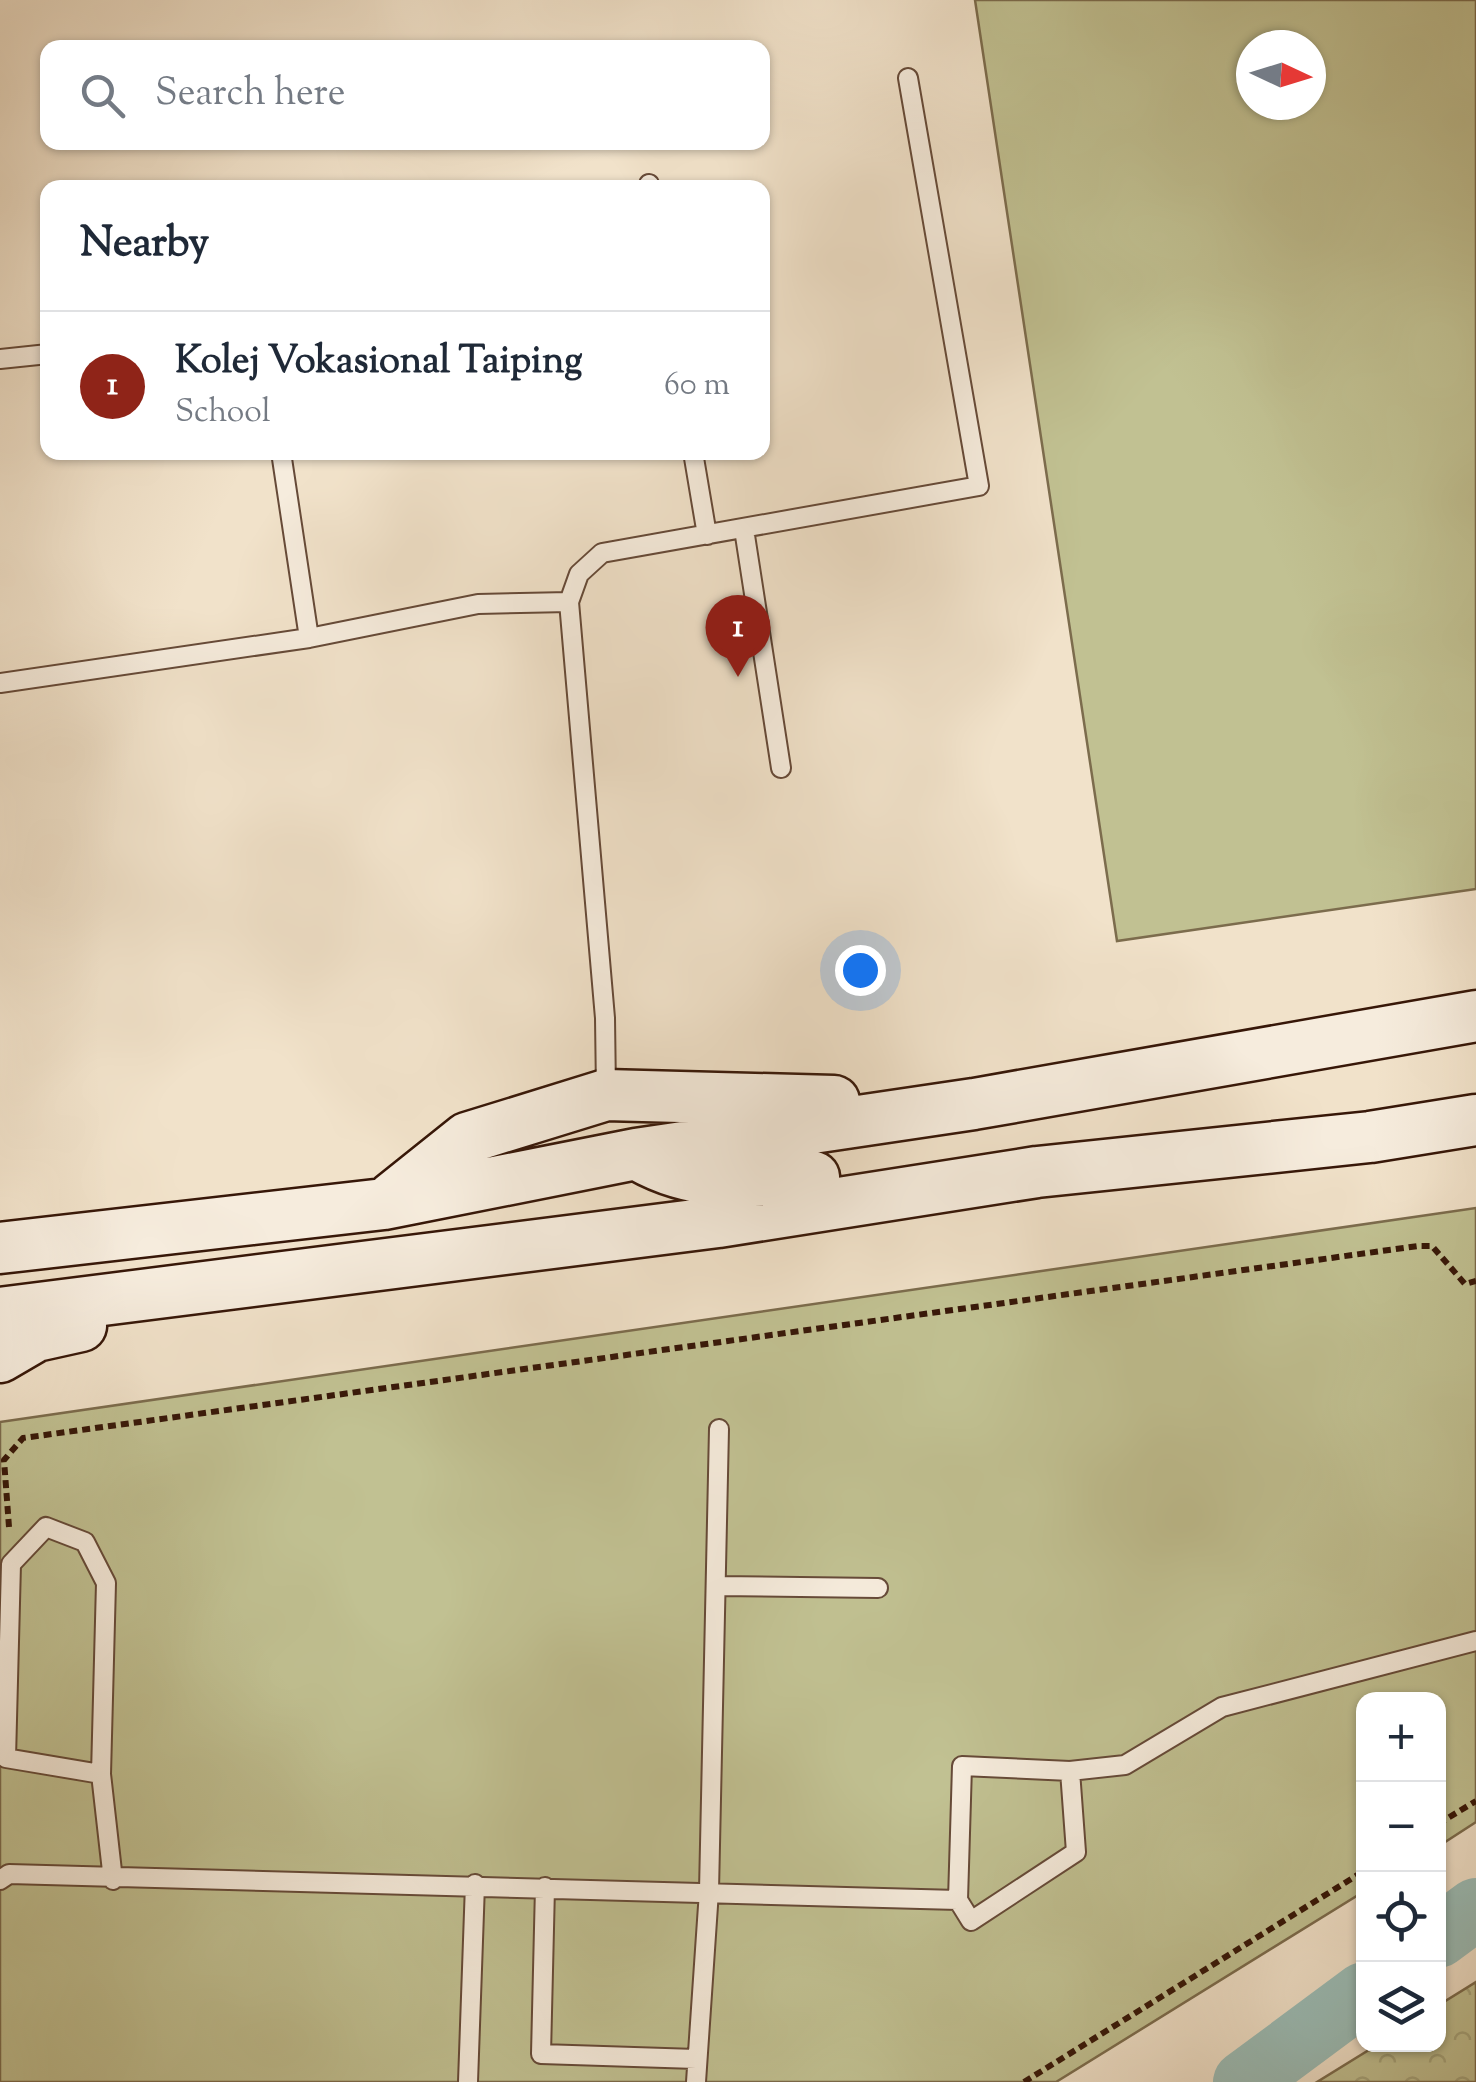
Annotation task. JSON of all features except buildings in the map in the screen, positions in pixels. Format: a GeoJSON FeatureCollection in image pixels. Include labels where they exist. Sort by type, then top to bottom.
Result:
{"type":"FeatureCollection","features":[{"type":"Feature","properties":{"kind":"main road"},"geometry":{"type":"LineString","coordinates":[[0,1248],[384,1204],[636,1154],[974,1104],[1476,1016]]}},
{"type":"Feature","properties":{"kind":"main road"},"geometry":{"type":"LineString","coordinates":[[606,1095],[636,1154],[669,1172],[734,1182],[1037,1172]]}},
{"type":"Feature","properties":{"kind":"main road"},"geometry":{"type":"LineString","coordinates":[[0,1270],[334,1228],[384,1204],[468,1138],[606,1095],[974,1104]]}},
{"type":"Feature","properties":{"kind":"main road"},"geometry":{"type":"LineString","coordinates":[[0,1313],[718,1222],[1037,1172],[1370,1137],[1476,1120]]}},
{"type":"Feature","properties":{"kind":"main road"},"geometry":{"type":"LineString","coordinates":[[0,1357],[36,1336],[290,1278]]}},
{"type":"Feature","properties":{"kind":"lane"},"geometry":{"type":"LineString","coordinates":[[606,1095],[605,1018],[569,602],[579,574],[602,553],[980,486],[908,78]]}},
{"type":"Feature","properties":{"kind":"lane"},"geometry":{"type":"LineString","coordinates":[[0,359],[40,355]]}},
{"type":"Feature","properties":{"kind":"lane"},"geometry":{"type":"LineString","coordinates":[[281,460],[309,638]]}},
{"type":"Feature","properties":{"kind":"lane"},"geometry":{"type":"LineString","coordinates":[[694,460],[707,535]]}},
{"type":"Feature","properties":{"kind":"lane"},"geometry":{"type":"LineString","coordinates":[[744,529],[781,768]]}},
{"type":"Feature","properties":{"kind":"lane"},"geometry":{"type":"LineString","coordinates":[[0,683],[309,638],[478,604],[569,602]]}},
{"type":"Feature","properties":{"kind":"lane"},"geometry":{"type":"LineString","coordinates":[[696,2082],[709,1891],[719,1430]]}},
{"type":"Feature","properties":{"kind":"lane"},"geometry":{"type":"LineString","coordinates":[[101,1774],[6,1758],[11,1564],[46,1526],[85,1542],[106,1583],[101,1774],[113,1880]]}},
{"type":"Feature","properties":{"kind":"lane"},"geometry":{"type":"LineString","coordinates":[[717,1586],[878,1588]]}},
{"type":"Feature","properties":{"kind":"lane"},"geometry":{"type":"LineString","coordinates":[[1070,1771],[1076,1852],[971,1921],[958,1900],[962,1766],[1070,1771],[1124,1765],[1222,1707],[1476,1641]]}},
{"type":"Feature","properties":{"kind":"lane"},"geometry":{"type":"LineString","coordinates":[[0,1880],[9,1874],[113,1880],[475,1884],[958,1900]]}},
{"type":"Feature","properties":{"kind":"lane"},"geometry":{"type":"LineString","coordinates":[[468,2082],[475,1884]]}},
{"type":"Feature","properties":{"kind":"lane"},"geometry":{"type":"LineString","coordinates":[[545,1887],[541,2054],[696,2059]]}},
{"type":"Feature","properties":{"kind":"path"},"geometry":{"type":"LineString","coordinates":[[11,1564],[4,1460],[24,1438],[1418,1246],[1432,1246],[1465,1284],[1476,1281]]}},
{"type":"Feature","properties":{"kind":"path"},"geometry":{"type":"LineString","coordinates":[[1446,1819],[1476,1800]]}},
{"type":"Feature","properties":{"kind":"path"},"geometry":{"type":"LineString","coordinates":[[1024,2082],[1361,1872]]}},
{"type":"Feature","properties":{"kind":"green space"},"geometry":{"type":"Polygon","coordinates":[[[975,0],[1476,0],[1476,889],[1117,941],[975,0]]]}},
{"type":"Feature","properties":{"kind":"green space"},"geometry":{"type":"Polygon","coordinates":[[[1476,1208],[1476,1822],[1446,1841],[1446,1692],[1356,1692],[1356,1896],[1056,2082],[0,2082],[0,1422],[1476,1208]]]}},
{"type":"Feature","properties":{"kind":"green space"},"geometry":{"type":"Polygon","coordinates":[[[1476,1982],[1476,2082],[1317,2082],[1366,2052],[1446,2052],[1446,2001],[1476,1982]]]}},
{"type":"Feature","properties":{"kind":"waterway"},"geometry":{"type":"LineString","coordinates":[[1446,1931],[1476,1909]]}},
{"type":"Feature","properties":{"kind":"waterway"},"geometry":{"type":"LineString","coordinates":[[1244,2082],[1356,1999]]}},
{"type":"Feature","properties":{"kind":"place","name":"Kolej Vokasional Taiping"},"geometry":{"type":"Point","coordinates":[738,677]}}]}
